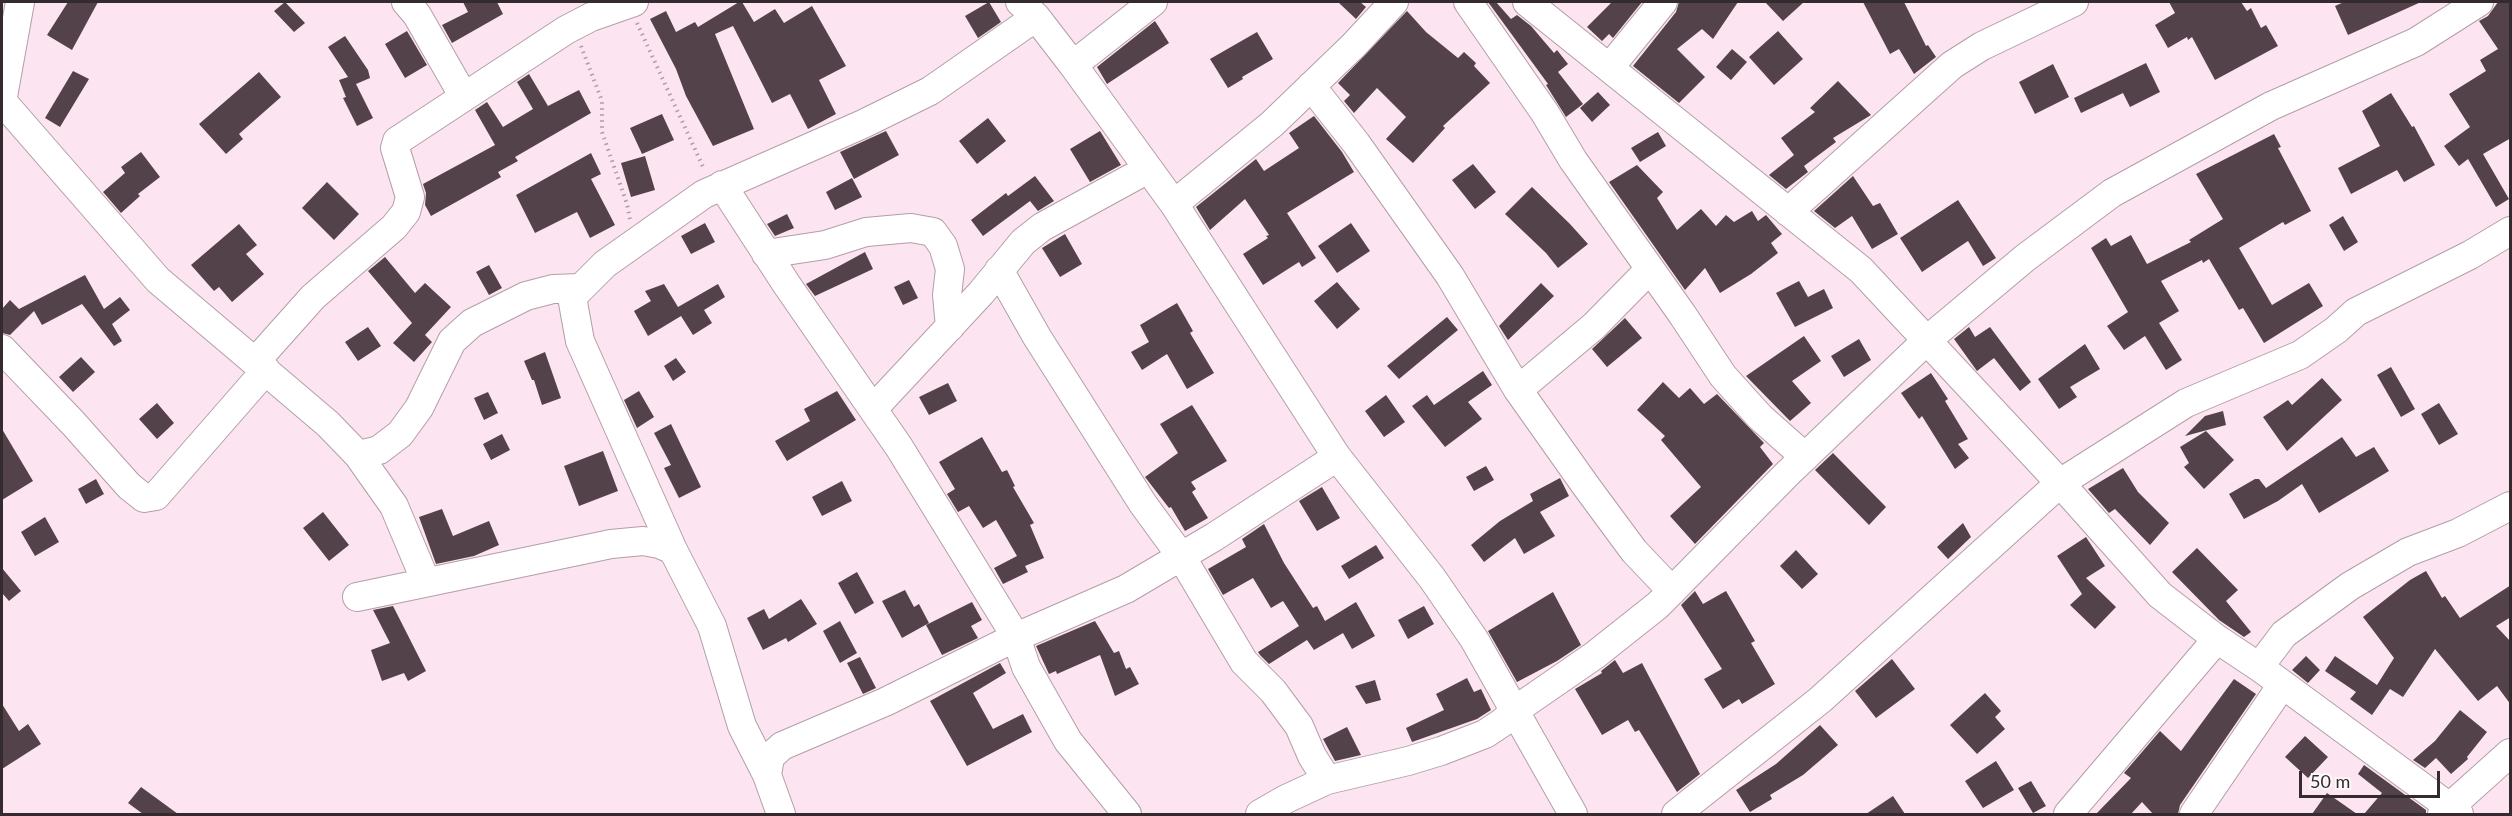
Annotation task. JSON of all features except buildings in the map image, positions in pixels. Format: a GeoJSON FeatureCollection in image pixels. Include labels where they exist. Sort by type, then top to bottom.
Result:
{"type":"FeatureCollection","features":[{"type":"Feature","properties":{"kind":"street"},"geometry":{"type":"LineString","coordinates":[[20,2],[2,102],[158,280],[328,424],[358,455],[394,506],[426,582]]}},
{"type":"Feature","properties":{"kind":"street"},"geometry":{"type":"LineString","coordinates":[[406,2],[417,15],[464,97]]}},
{"type":"Feature","properties":{"kind":"street"},"geometry":{"type":"LineString","coordinates":[[1073,66],[1153,2]]}},
{"type":"Feature","properties":{"kind":"street"},"geometry":{"type":"LineString","coordinates":[[1174,204],[1272,124],[1394,2]]}},
{"type":"Feature","properties":{"kind":"street"},"geometry":{"type":"LineString","coordinates":[[1468,2],[1545,113],[1573,160],[1723,376],[1760,417],[1805,458]]}},
{"type":"Feature","properties":{"kind":"street"},"geometry":{"type":"LineString","coordinates":[[1527,2],[1861,270],[2060,483],[2160,595],[2217,639],[2259,667],[2450,812],[2511,753]]}},
{"type":"Feature","properties":{"kind":"street"},"geometry":{"type":"LineString","coordinates":[[1610,68],[1663,2]]}},
{"type":"Feature","properties":{"kind":"street"},"geometry":{"type":"LineString","coordinates":[[1788,212],[1952,65],[1982,46],[2074,2]]}},
{"type":"Feature","properties":{"kind":"street"},"geometry":{"type":"LineString","coordinates":[[1260,814],[1327,780],[1408,761],[1485,734],[1595,655],[1658,605],[1926,341],[2025,258],[2112,193],[2271,106],[2416,42],[2479,2]]}},
{"type":"Feature","properties":{"kind":"street"},"geometry":{"type":"LineString","coordinates":[[2,349],[129,486],[144,498],[156,496],[261,366],[313,297],[394,227],[406,212],[410,197],[395,148],[397,141],[573,26],[631,3]]}},
{"type":"Feature","properties":{"kind":"street"},"geometry":{"type":"LineString","coordinates":[[781,814],[767,775],[742,726],[712,626],[673,550],[580,341],[572,297],[605,264],[718,187],[863,124],[930,91],[1028,9],[1073,66],[1174,204],[1337,457],[1432,578],[1474,639],[1573,814]]}},
{"type":"Feature","properties":{"kind":"street"},"geometry":{"type":"LineString","coordinates":[[1311,86],[1356,143],[1450,276],[1518,390],[1634,551],[1672,591]]}},
{"type":"Feature","properties":{"kind":"street"},"geometry":{"type":"LineString","coordinates":[[873,410],[950,327],[1023,242],[1042,227],[1148,169]]}},
{"type":"Feature","properties":{"kind":"street"},"geometry":{"type":"LineString","coordinates":[[718,187],[899,447],[1016,637],[1026,667],[1068,741],[1127,814]]}},
{"type":"Feature","properties":{"kind":"street"},"geometry":{"type":"LineString","coordinates":[[766,254],[825,245],[866,232],[911,228],[933,232],[943,246],[950,269],[947,295],[950,327]]}},
{"type":"Feature","properties":{"kind":"street"},"geometry":{"type":"LineString","coordinates":[[1676,814],[1820,700],[2060,483],[2186,403],[2300,355],[2336,330],[2356,312],[2470,255],[2511,231]]}},
{"type":"Feature","properties":{"kind":"street"},"geometry":{"type":"LineString","coordinates":[[1518,390],[1594,326],[1650,269]]}},
{"type":"Feature","properties":{"kind":"street"},"geometry":{"type":"LineString","coordinates":[[999,270],[1037,337],[1143,504],[1181,556],[1244,662],[1273,691],[1299,726],[1312,756],[1327,780]]}},
{"type":"Feature","properties":{"kind":"street"},"geometry":{"type":"LineString","coordinates":[[358,455],[379,450],[400,434],[419,408],[452,340],[472,323],[525,296],[553,289],[580,288]]}},
{"type":"Feature","properties":{"kind":"street"},"geometry":{"type":"LineString","coordinates":[[767,775],[770,757],[782,746],[885,702],[1016,637],[1126,589],[1337,457]]}},
{"type":"Feature","properties":{"kind":"street"},"geometry":{"type":"LineString","coordinates":[[2259,667],[2284,634],[2349,586],[2408,552],[2458,533],[2511,506]]}},
{"type":"Feature","properties":{"kind":"street"},"geometry":{"type":"LineString","coordinates":[[357,597],[611,544],[643,541],[673,550]]}},
{"type":"Feature","properties":{"kind":"street"},"geometry":{"type":"LineString","coordinates":[[2068,814],[2217,639]]}},
{"type":"Feature","properties":{"kind":"street"},"geometry":{"type":"LineString","coordinates":[[2194,814],[2282,685]]}},
{"type":"Feature","properties":{"kind":"path"},"geometry":{"type":"LineString","coordinates":[[631,3],[696,156],[718,187]]}},
{"type":"Feature","properties":{"kind":"path"},"geometry":{"type":"LineString","coordinates":[[573,26],[602,101],[602,132],[627,204],[633,244]]}}]}
